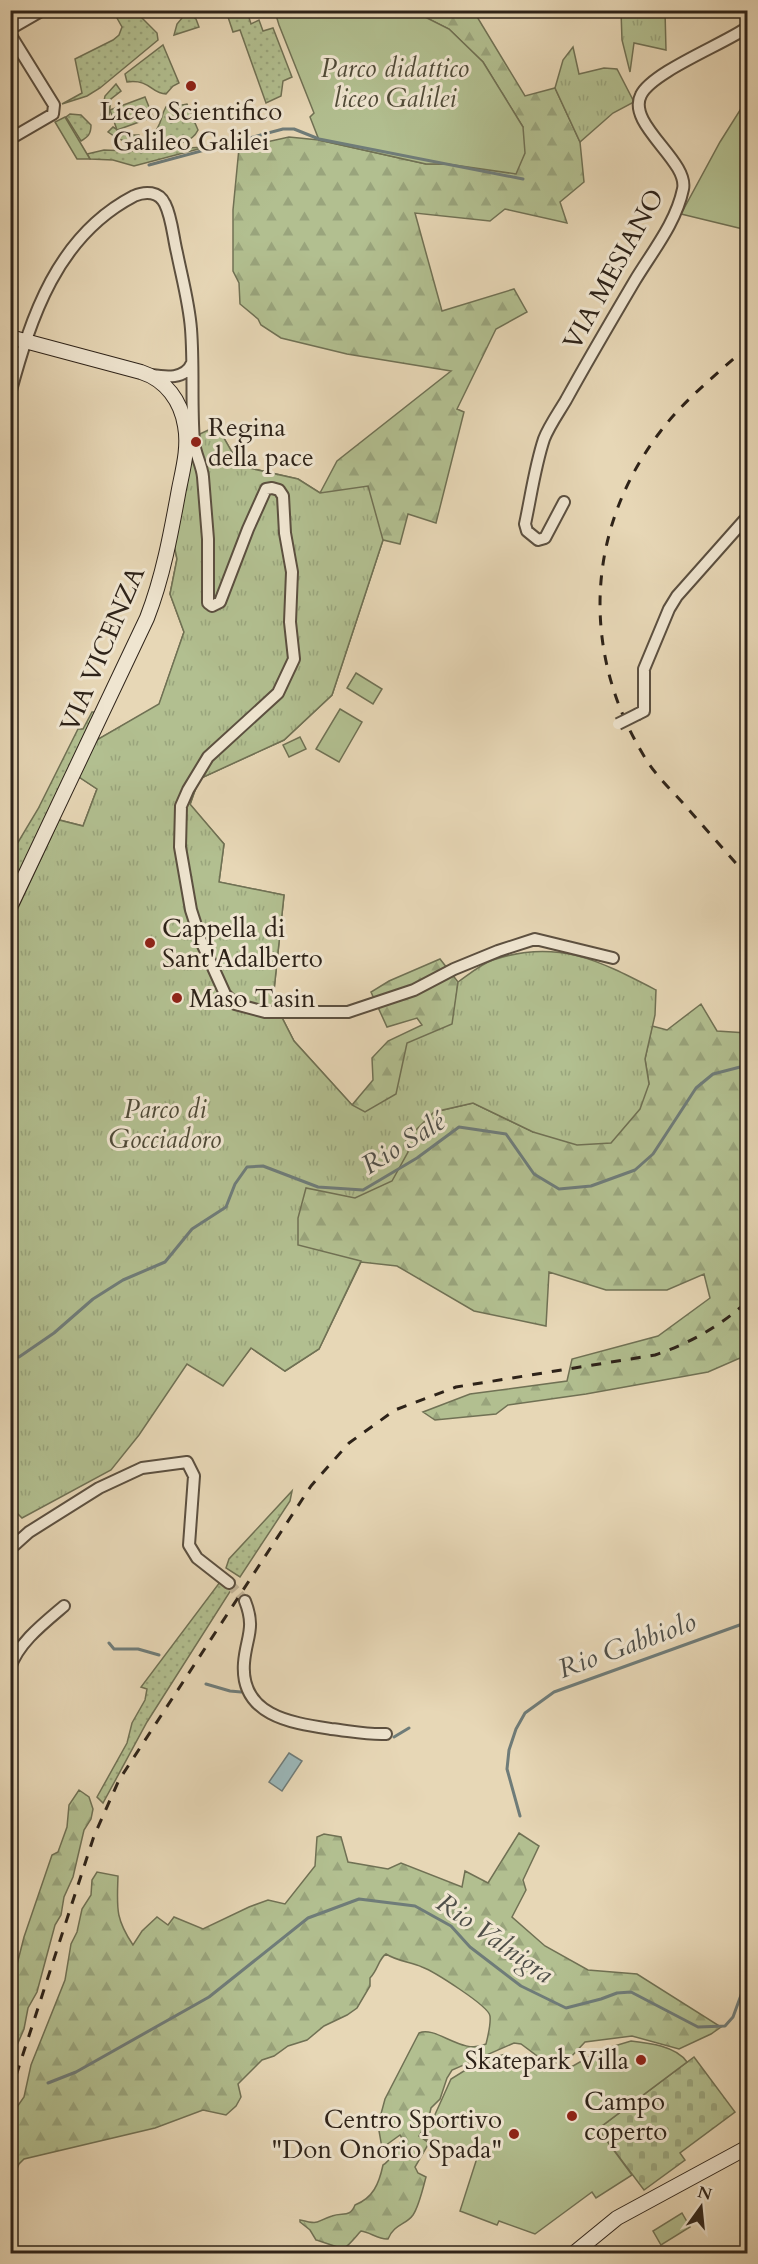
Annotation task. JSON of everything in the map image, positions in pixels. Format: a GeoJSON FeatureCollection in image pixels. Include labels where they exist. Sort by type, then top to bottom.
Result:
{"type":"FeatureCollection","features":[{"type":"Feature","properties":{"kind":"main road","name":"VIA VICENZA"},"geometry":{"type":"LineString","coordinates":[[10,337],[151,375],[180,378],[186,439],[175,510],[155,597],[143,627],[10,907]]}},
{"type":"Feature","properties":{"kind":"main road"},"geometry":{"type":"LineString","coordinates":[[573,2253],[593,2235],[624,2213],[747,2147]]}},
{"type":"Feature","properties":{"kind":"street"},"geometry":{"type":"LineString","coordinates":[[10,29],[43,10]]}},
{"type":"Feature","properties":{"kind":"street","name":"VIA MESIANO"},"geometry":{"type":"LineString","coordinates":[[564,502],[545,538],[538,540],[527,531],[525,524],[544,438],[658,244],[684,187],[683,173],[645,123],[638,105],[641,95],[646,88],[682,62],[733,38],[747,27]]}},
{"type":"Feature","properties":{"kind":"street"},"geometry":{"type":"LineString","coordinates":[[10,34],[54,105],[53,114],[10,139]]}},
{"type":"Feature","properties":{"kind":"street"},"geometry":{"type":"LineString","coordinates":[[10,394],[39,304],[66,257],[89,230],[130,198],[148,192],[161,197],[165,203],[171,227],[189,316],[192,363],[180,378],[194,445],[202,468],[208,539],[208,603],[212,606],[220,602],[266,489],[279,490],[283,496],[285,533],[292,572],[290,622],[294,659],[288,674],[278,693],[208,758],[181,806],[180,847],[191,910],[201,941],[225,994],[235,1004],[265,1012],[348,1011],[414,990],[487,956],[535,939],[613,958]]}},
{"type":"Feature","properties":{"kind":"street"},"geometry":{"type":"LineString","coordinates":[[618,724],[641,713],[644,669],[669,609],[677,596],[747,516]]}},
{"type":"Feature","properties":{"kind":"street"},"geometry":{"type":"LineString","coordinates":[[10,1550],[29,1532],[99,1488],[142,1468],[187,1462],[194,1476],[189,1545],[197,1558],[229,1583]]}},
{"type":"Feature","properties":{"kind":"street"},"geometry":{"type":"LineString","coordinates":[[245,1601],[251,1617],[244,1663],[245,1683],[252,1698],[261,1708],[279,1719],[302,1725],[372,1735],[386,1734]]}},
{"type":"Feature","properties":{"kind":"street"},"geometry":{"type":"LineString","coordinates":[[10,1668],[15,1654],[64,1606]]}},
{"type":"Feature","properties":{"kind":"green space","name":"Parco didattico liceo Galilei"},"geometry":{"type":"Polygon","coordinates":[[[279,10],[413,11],[449,29],[483,62],[523,127],[525,153],[516,174],[447,164],[426,164],[319,140],[310,117],[314,113],[275,12],[279,10]]]}},
{"type":"Feature","properties":{"kind":"green space"},"geometry":{"type":"Polygon","coordinates":[[[113,11],[135,11],[157,33],[158,40],[100,88],[87,96],[62,104],[82,93],[75,59],[119,35],[122,27],[113,11]]]}},
{"type":"Feature","properties":{"kind":"green space"},"geometry":{"type":"Polygon","coordinates":[[[226,11],[247,11],[251,24],[259,20],[263,31],[273,28],[292,77],[283,81],[281,96],[266,103],[240,30],[233,32],[226,11]]]}},
{"type":"Feature","properties":{"kind":"green space"},"geometry":{"type":"Polygon","coordinates":[[[413,11],[471,11],[476,15],[525,96],[555,88],[580,142],[584,182],[560,202],[567,223],[505,209],[490,221],[415,213],[442,311],[514,289],[527,312],[496,329],[457,409],[464,412],[436,523],[408,514],[400,544],[383,540],[332,695],[284,740],[199,779],[190,805],[224,844],[219,882],[284,895],[273,1000],[294,1041],[352,1105],[373,1080],[372,1058],[388,1041],[422,1025],[417,1018],[387,1027],[371,992],[389,981],[440,959],[458,982],[454,1016],[522,1023],[435,1112],[473,1103],[533,1132],[649,1084],[645,1059],[652,1026],[667,1030],[701,1004],[717,1031],[747,1033],[747,1355],[708,1372],[586,1394],[508,1405],[496,1414],[435,1420],[423,1412],[470,1394],[567,1381],[572,1359],[658,1336],[710,1298],[704,1274],[667,1290],[606,1290],[549,1272],[546,1326],[474,1311],[397,1266],[361,1262],[319,1349],[285,1371],[251,1348],[239,1363],[11,923],[59,820],[83,826],[97,789],[79,777],[95,741],[159,705],[184,632],[170,594],[177,559],[173,540],[217,426],[240,466],[298,479],[320,493],[337,461],[451,371],[347,354],[281,338],[261,325],[258,319],[240,304],[239,283],[233,271],[233,210],[239,148],[289,137],[319,140],[426,164],[447,164],[523,127],[483,62],[449,29],[413,11]]]}},
{"type":"Feature","properties":{"kind":"green space"},"geometry":{"type":"Polygon","coordinates":[[[621,11],[665,11],[666,50],[634,43],[630,72],[622,40],[621,11]]]}},
{"type":"Feature","properties":{"kind":"green space"},"geometry":{"type":"Polygon","coordinates":[[[187,12],[196,19],[199,27],[174,35],[177,24],[187,12]]]}},
{"type":"Feature","properties":{"kind":"green space"},"geometry":{"type":"Polygon","coordinates":[[[163,45],[179,83],[166,94],[157,92],[146,84],[127,82],[125,74],[163,45]]]}},
{"type":"Feature","properties":{"kind":"green space"},"geometry":{"type":"Polygon","coordinates":[[[573,47],[579,74],[604,68],[617,69],[634,102],[613,113],[580,142],[555,88],[563,60],[573,47]]]}},
{"type":"Feature","properties":{"kind":"green space"},"geometry":{"type":"Polygon","coordinates":[[[116,84],[121,91],[111,99],[109,115],[101,115],[105,96],[116,84]]]}},
{"type":"Feature","properties":{"kind":"green space"},"geometry":{"type":"Polygon","coordinates":[[[145,97],[153,117],[117,130],[110,110],[145,97]]]}},
{"type":"Feature","properties":{"kind":"green space"},"geometry":{"type":"Polygon","coordinates":[[[747,99],[747,230],[681,214],[720,142],[747,99]]]}},
{"type":"Feature","properties":{"kind":"green space"},"geometry":{"type":"Polygon","coordinates":[[[170,102],[177,106],[187,104],[198,130],[189,140],[167,145],[145,146],[144,141],[156,130],[170,102]]]}},
{"type":"Feature","properties":{"kind":"green space"},"geometry":{"type":"Polygon","coordinates":[[[70,114],[81,115],[91,125],[89,135],[81,141],[66,117],[70,114]]]}},
{"type":"Feature","properties":{"kind":"green space"},"geometry":{"type":"Polygon","coordinates":[[[65,117],[90,159],[77,159],[55,122],[65,117]]]}},
{"type":"Feature","properties":{"kind":"green space"},"geometry":{"type":"Polygon","coordinates":[[[113,127],[126,135],[139,135],[141,142],[128,142],[116,137],[108,132],[113,127]]]}},
{"type":"Feature","properties":{"kind":"green space"},"geometry":{"type":"Polygon","coordinates":[[[206,147],[134,166],[113,160],[90,159],[87,154],[104,150],[206,147]]]}},
{"type":"Feature","properties":{"kind":"green space","name":"Parco di Gocciadoro"},"geometry":{"type":"Polygon","coordinates":[[[217,426],[240,466],[298,479],[320,493],[368,486],[383,540],[332,695],[284,740],[199,779],[190,804],[224,844],[219,882],[284,895],[273,1000],[294,1041],[352,1105],[365,1112],[396,1094],[407,1043],[452,1024],[458,982],[493,960],[538,951],[558,952],[597,962],[656,990],[655,1015],[645,1059],[649,1084],[640,1109],[611,1143],[577,1145],[533,1132],[473,1103],[434,1112],[406,1140],[408,1152],[392,1181],[355,1198],[306,1188],[298,1218],[298,1245],[361,1261],[319,1349],[285,1371],[251,1348],[223,1386],[187,1364],[139,1435],[111,1470],[22,1518],[11,1507],[11,923],[59,820],[83,826],[97,789],[79,777],[95,741],[159,704],[184,632],[170,594],[177,559],[173,540],[189,439],[217,426]]]}},
{"type":"Feature","properties":{"kind":"green space"},"geometry":{"type":"Polygon","coordinates":[[[356,673],[382,689],[373,704],[347,688],[356,673]]]}},
{"type":"Feature","properties":{"kind":"green space"},"geometry":{"type":"Polygon","coordinates":[[[340,709],[362,722],[339,762],[316,749],[340,709]]]}},
{"type":"Feature","properties":{"kind":"green space"},"geometry":{"type":"Polygon","coordinates":[[[92,712],[95,712],[11,890],[11,854],[38,809],[78,729],[83,729],[92,712]]]}},
{"type":"Feature","properties":{"kind":"green space"},"geometry":{"type":"Polygon","coordinates":[[[300,737],[306,749],[289,757],[283,745],[300,737]]]}},
{"type":"Feature","properties":{"kind":"green space"},"geometry":{"type":"Polygon","coordinates":[[[292,1491],[290,1501],[240,1577],[226,1568],[229,1559],[292,1491]]]}},
{"type":"Feature","properties":{"kind":"green space"},"geometry":{"type":"Polygon","coordinates":[[[220,1582],[231,1590],[147,1722],[103,1803],[97,1797],[127,1743],[132,1723],[145,1700],[147,1689],[141,1687],[220,1582]]]}},
{"type":"Feature","properties":{"kind":"green space"},"geometry":{"type":"Polygon","coordinates":[[[79,1790],[89,1797],[93,1809],[91,1819],[84,1830],[73,1877],[64,1897],[61,1915],[55,1925],[37,1992],[28,2008],[24,2029],[11,2059],[11,1988],[24,1937],[52,1855],[58,1852],[67,1827],[69,1805],[79,1790]]]}},
{"type":"Feature","properties":{"kind":"green space"},"geometry":{"type":"Polygon","coordinates":[[[519,1833],[539,1846],[523,1880],[526,1890],[512,1917],[545,1946],[588,1970],[637,1974],[721,2027],[679,2049],[632,2036],[585,2042],[571,2057],[559,2063],[544,2061],[521,2044],[514,2043],[452,2070],[440,2099],[431,2108],[428,2121],[419,2136],[429,2143],[415,2167],[418,2173],[426,2177],[413,2215],[393,2230],[388,2239],[361,2231],[342,2248],[316,2240],[300,2220],[315,2223],[351,2212],[355,2205],[374,2190],[383,2165],[394,2153],[402,2138],[400,2135],[382,2148],[378,2125],[385,2099],[419,2033],[433,2033],[459,2044],[477,2047],[486,2044],[490,2026],[490,2016],[487,2011],[460,1989],[428,1970],[386,1954],[370,1978],[370,1986],[357,2008],[324,2026],[307,2040],[288,2046],[274,2056],[262,2060],[238,2084],[241,2097],[236,2106],[226,2115],[203,2110],[155,2128],[24,2159],[19,2164],[11,2183],[11,2143],[16,2126],[17,2107],[24,2097],[31,2065],[65,1980],[71,1944],[77,1932],[82,1909],[91,1895],[92,1880],[97,1872],[118,1876],[118,1912],[133,1945],[142,1931],[157,1917],[168,1925],[174,1917],[203,1929],[268,1900],[285,1904],[315,1866],[317,1837],[324,1834],[341,1837],[348,1862],[388,1869],[401,1863],[462,1887],[465,1871],[488,1883],[519,1833]]]}},
{"type":"Feature","properties":{"kind":"green space","name":"Centro Sportivo \"Don Onorio Spada\""},"geometry":{"type":"Polygon","coordinates":[[[631,2041],[654,2044],[669,2049],[687,2062],[598,2129],[632,2175],[596,2198],[592,2192],[535,2234],[499,2221],[497,2225],[460,2211],[477,2158],[424,2139],[451,2079],[480,2061],[506,2054],[550,2070],[566,2070],[601,2050],[631,2041]]]}},
{"type":"Feature","properties":{"kind":"green space"},"geometry":{"type":"Polygon","coordinates":[[[694,2057],[735,2112],[680,2153],[685,2160],[644,2190],[598,2129],[694,2057]]]}},
{"type":"Feature","properties":{"kind":"green space"},"geometry":{"type":"Polygon","coordinates":[[[682,2213],[690,2227],[661,2245],[653,2231],[682,2213]]]}},
{"type":"Feature","properties":{"kind":"water"},"geometry":{"type":"Polygon","coordinates":[[[289,1753],[302,1761],[282,1791],[269,1782],[289,1753]]]}},
{"type":"Feature","properties":{"kind":"waterway"},"geometry":{"type":"LineString","coordinates":[[149,165],[283,129],[294,129],[319,139],[523,179]]}},
{"type":"Feature","properties":{"kind":"waterway","name":"Rio Salé"},"geometry":{"type":"LineString","coordinates":[[10,1356],[19,1357],[54,1333],[93,1299],[123,1280],[165,1262],[192,1229],[226,1207],[235,1184],[247,1167],[263,1166],[318,1187],[363,1190],[417,1158],[459,1127],[506,1134],[534,1174],[559,1189],[591,1186],[635,1170],[653,1154],[696,1088],[713,1074],[748,1065]]}},
{"type":"Feature","properties":{"kind":"waterway","name":"Rio Gabbiolo"},"geometry":{"type":"LineString","coordinates":[[520,1816],[507,1769],[509,1750],[516,1729],[525,1713],[554,1692],[748,1622]]}},
{"type":"Feature","properties":{"kind":"waterway"},"geometry":{"type":"LineString","coordinates":[[109,1643],[114,1649],[138,1649],[159,1655]]}},
{"type":"Feature","properties":{"kind":"waterway"},"geometry":{"type":"LineString","coordinates":[[206,1684],[241,1692]]}},
{"type":"Feature","properties":{"kind":"waterway"},"geometry":{"type":"LineString","coordinates":[[394,1737],[409,1728]]}},
{"type":"Feature","properties":{"kind":"waterway","name":"Rio Valnigra"},"geometry":{"type":"LineString","coordinates":[[48,2083],[76,2072],[209,1997],[308,1918],[359,1899],[415,1906],[451,1926],[470,1947],[521,1986],[566,2008],[617,1993],[631,1992],[698,2027],[725,2026],[733,2017],[748,1976]]}},
{"type":"Feature","properties":{"kind":"tunnel"},"geometry":{"type":"LineString","coordinates":[[229,1583],[245,1601]]}},
{"type":"Feature","properties":{"kind":"railway"},"geometry":{"type":"LineString","coordinates":[[748,346],[680,409],[660,432],[635,471],[616,512],[605,554],[600,596],[602,639],[611,682],[627,724],[660,779],[748,877]]}},
{"type":"Feature","properties":{"kind":"railway"},"geometry":{"type":"LineString","coordinates":[[10,2094],[94,1836],[119,1780],[311,1486],[349,1443],[395,1410],[456,1387],[655,1355],[704,1333],[748,1301]]}},
{"type":"Feature","properties":{"kind":"place","name":"Liceo Scientifico Galileo Galilei"},"geometry":{"type":"Point","coordinates":[191,86]}},
{"type":"Feature","properties":{"kind":"place","name":"Regina della pace"},"geometry":{"type":"Point","coordinates":[196,442]}},
{"type":"Feature","properties":{"kind":"place","name":"Cappella di Sant'Adalberto"},"geometry":{"type":"Point","coordinates":[150,943]}},
{"type":"Feature","properties":{"kind":"place","name":"Maso Tasin"},"geometry":{"type":"Point","coordinates":[177,998]}},
{"type":"Feature","properties":{"kind":"place","name":"Skatepark Villa"},"geometry":{"type":"Point","coordinates":[641,2060]}},
{"type":"Feature","properties":{"kind":"place","name":"Campo coperto"},"geometry":{"type":"Point","coordinates":[572,2116]}},
{"type":"Feature","properties":{"kind":"place","name":"Centro Sportivo \"Don Onorio Spada\""},"geometry":{"type":"Point","coordinates":[514,2134]}}]}
